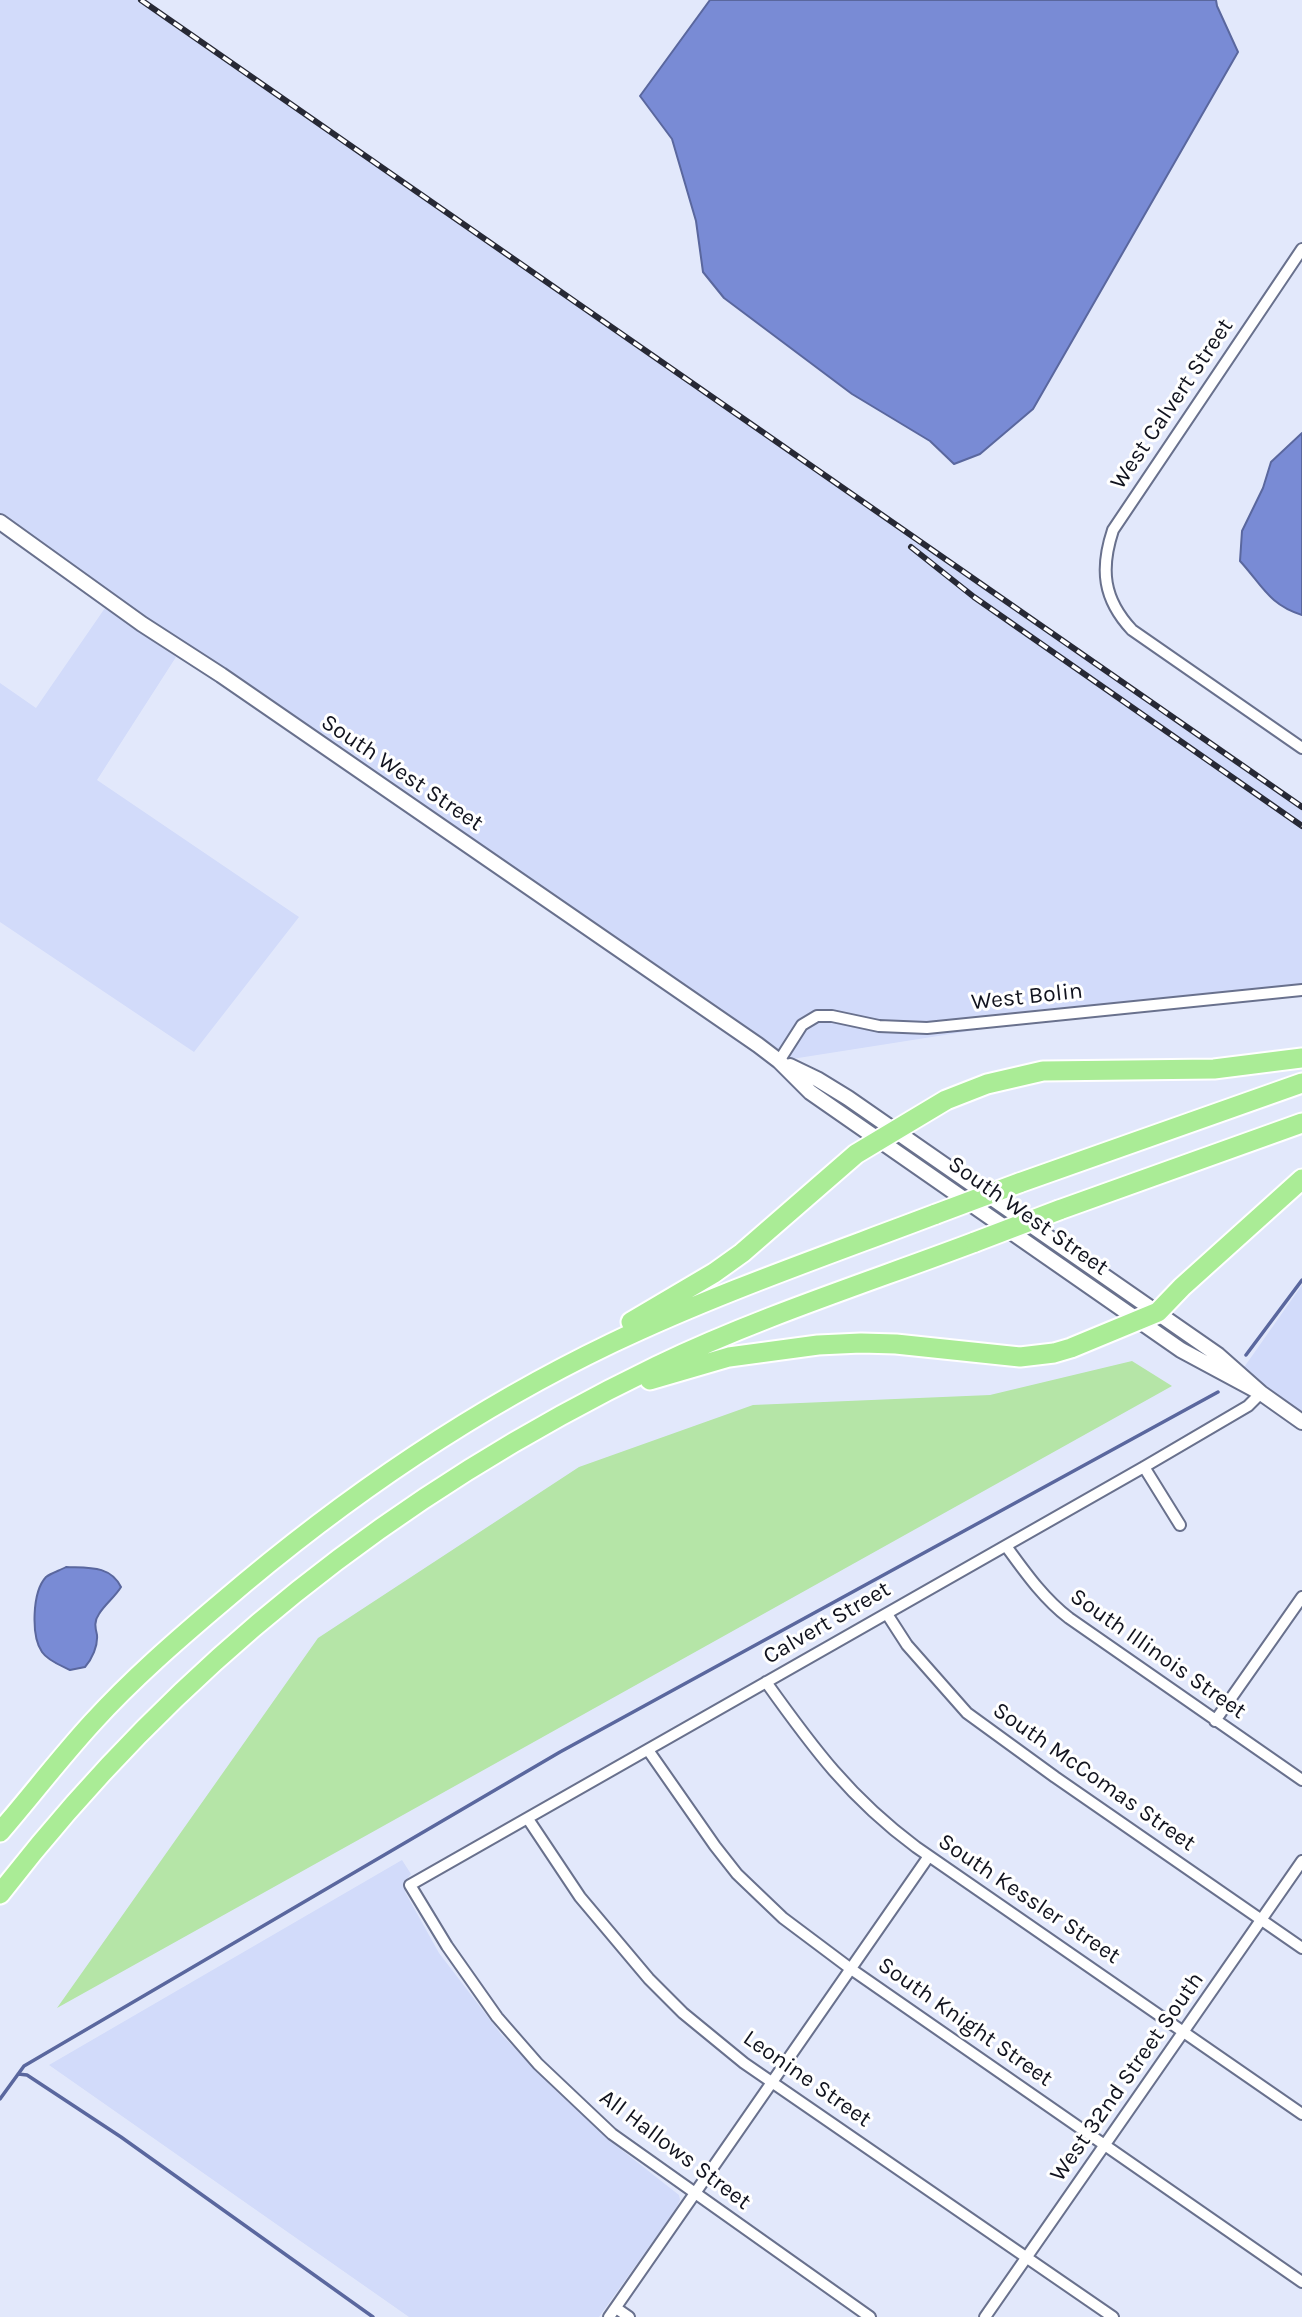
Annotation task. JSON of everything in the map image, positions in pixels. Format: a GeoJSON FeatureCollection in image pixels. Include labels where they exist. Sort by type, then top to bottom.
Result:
{"type":"FeatureCollection","features":[{"type":"Feature","properties":{"kind":"highway"},"geometry":{"type":"LineString","coordinates":[[0,1832],[93,1722],[192,1627],[293,1544],[422,1449],[567,1356],[648,1314],[714,1273],[743,1253],[856,1154],[897,1131],[915,1117],[946,1100],[987,1084],[1043,1071],[1214,1069],[1302,1058]]}},
{"type":"Feature","properties":{"kind":"highway"},"geometry":{"type":"LineString","coordinates":[[487,1409],[612,1343],[662,1321],[1019,1183],[1302,1083]]}},
{"type":"Feature","properties":{"kind":"highway"},"geometry":{"type":"LineString","coordinates":[[0,1894],[85,1792],[194,1680],[258,1623],[348,1551],[494,1452],[659,1365],[734,1332],[1059,1210],[1302,1123]]}},
{"type":"Feature","properties":{"kind":"highway"},"geometry":{"type":"LineString","coordinates":[[568,1412],[639,1384],[729,1357],[761,1352],[861,1343],[955,1349],[1020,1357],[1071,1348],[1158,1312],[1302,1179]]}},
{"type":"Feature","properties":{"kind":"street","name":"West Calvert Street"},"geometry":{"type":"LineString","coordinates":[[1302,248],[1112,530],[1105,563],[1108,594],[1121,618],[1132,630],[1302,748]]}},
{"type":"Feature","properties":{"kind":"street","name":"South West Street"},"geometry":{"type":"LineString","coordinates":[[0,522],[142,624],[779,1061],[817,1079],[897,1131],[1218,1355],[1261,1393],[1302,1422]]}},
{"type":"Feature","properties":{"kind":"street","name":"West Bolin"},"geometry":{"type":"LineString","coordinates":[[779,1061],[802,1025],[817,1016],[832,1016],[879,1026],[927,1028],[1302,990]]}},
{"type":"Feature","properties":{"kind":"street","name":"South West Street"},"geometry":{"type":"LineString","coordinates":[[779,1061],[810,1092],[1181,1350],[1261,1393]]}},
{"type":"Feature","properties":{"kind":"street","name":"Calvert Street"},"geometry":{"type":"LineString","coordinates":[[410,1885],[1144,1467],[1248,1406],[1261,1393]]}},
{"type":"Feature","properties":{"kind":"street"},"geometry":{"type":"LineString","coordinates":[[1144,1467],[1180,1525]]}},
{"type":"Feature","properties":{"kind":"street","name":"South Illinois Street"},"geometry":{"type":"LineString","coordinates":[[1006,1546],[1032,1583],[1060,1611],[1302,1780]]}},
{"type":"Feature","properties":{"kind":"street"},"geometry":{"type":"LineString","coordinates":[[1215,1721],[1302,1597]]}},
{"type":"Feature","properties":{"kind":"street","name":"South McComas Street"},"geometry":{"type":"LineString","coordinates":[[887,1614],[915,1654],[967,1713],[1061,1782],[1302,1948]]}},
{"type":"Feature","properties":{"kind":"street","name":"South Kessler Street"},"geometry":{"type":"LineString","coordinates":[[766,1682],[843,1784],[883,1821],[929,1856],[1302,2114]]}},
{"type":"Feature","properties":{"kind":"street","name":"South Knight Street"},"geometry":{"type":"LineString","coordinates":[[648,1750],[737,1874],[783,1918],[851,1969],[1302,2282]]}},
{"type":"Feature","properties":{"kind":"street","name":"Leonine Street"},"geometry":{"type":"LineString","coordinates":[[528,1819],[580,1897],[649,1979],[683,2013],[772,2082],[1113,2317]]}},
{"type":"Feature","properties":{"kind":"street"},"geometry":{"type":"LineString","coordinates":[[629,2317],[613,2312],[929,1856]]}},
{"type":"Feature","properties":{"kind":"street","name":"West 32nd Street South"},"geometry":{"type":"LineString","coordinates":[[985,2317],[1302,1861]]}},
{"type":"Feature","properties":{"kind":"street","name":"All Hallows Street"},"geometry":{"type":"LineString","coordinates":[[410,1885],[439,1935],[480,1995],[535,2060],[612,2134],[870,2317]]}},
{"type":"Feature","properties":{"kind":"shaded area"},"geometry":{"type":"Polygon","coordinates":[[[0,0],[142,0],[1302,807],[1302,985],[1097,1011],[779,1061],[0,523],[0,0]]]}},
{"type":"Feature","properties":{"kind":"shaded area"},"geometry":{"type":"Polygon","coordinates":[[[105,608],[176,657],[97,780],[299,917],[194,1052],[0,922],[0,683],[36,708],[105,608]]]}},
{"type":"Feature","properties":{"kind":"shaded area"},"geometry":{"type":"Polygon","coordinates":[[[1302,1285],[1302,1422],[1235,1380],[1302,1285]]]}},
{"type":"Feature","properties":{"kind":"shaded area"},"geometry":{"type":"Polygon","coordinates":[[[402,1860],[411,1874],[405,1882],[405,1892],[439,1953],[501,2034],[554,2089],[614,2144],[679,2195],[676,2209],[599,2317],[409,2317],[49,2065],[402,1860]]]}},
{"type":"Feature","properties":{"kind":"green space"},"geometry":{"type":"Polygon","coordinates":[[[1132,1361],[1172,1386],[57,2008],[318,1638],[579,1467],[753,1405],[990,1395],[1132,1361]]]}},
{"type":"Feature","properties":{"kind":"water"},"geometry":{"type":"Polygon","coordinates":[[[710,0],[1216,0],[1238,52],[1033,409],[980,454],[954,464],[930,441],[852,394],[724,298],[703,272],[696,221],[672,139],[640,96],[710,0]]]}},
{"type":"Feature","properties":{"kind":"water"},"geometry":{"type":"Polygon","coordinates":[[[1302,433],[1302,615],[1274,600],[1240,561],[1242,531],[1263,488],[1271,462],[1302,433]]]}},
{"type":"Feature","properties":{"kind":"water"},"geometry":{"type":"Polygon","coordinates":[[[66,1567],[105,1571],[121,1587],[96,1619],[97,1644],[90,1660],[85,1667],[70,1670],[51,1661],[42,1652],[38,1645],[35,1625],[36,1603],[41,1584],[46,1577],[66,1567]]]}},
{"type":"Feature","properties":{"kind":"waterway"},"geometry":{"type":"LineString","coordinates":[[1246,1355],[1302,1280]]}},
{"type":"Feature","properties":{"kind":"waterway"},"geometry":{"type":"LineString","coordinates":[[0,2099],[24,2066],[560,1752],[1218,1392]]}},
{"type":"Feature","properties":{"kind":"waterway"},"geometry":{"type":"LineString","coordinates":[[18,2074],[27,2075],[121,2137],[373,2317]]}},
{"type":"Feature","properties":{"kind":"railway"},"geometry":{"type":"LineString","coordinates":[[141,0],[1302,807]]}},
{"type":"Feature","properties":{"kind":"railway"},"geometry":{"type":"LineString","coordinates":[[911,547],[974,597],[1302,826]]}}]}
